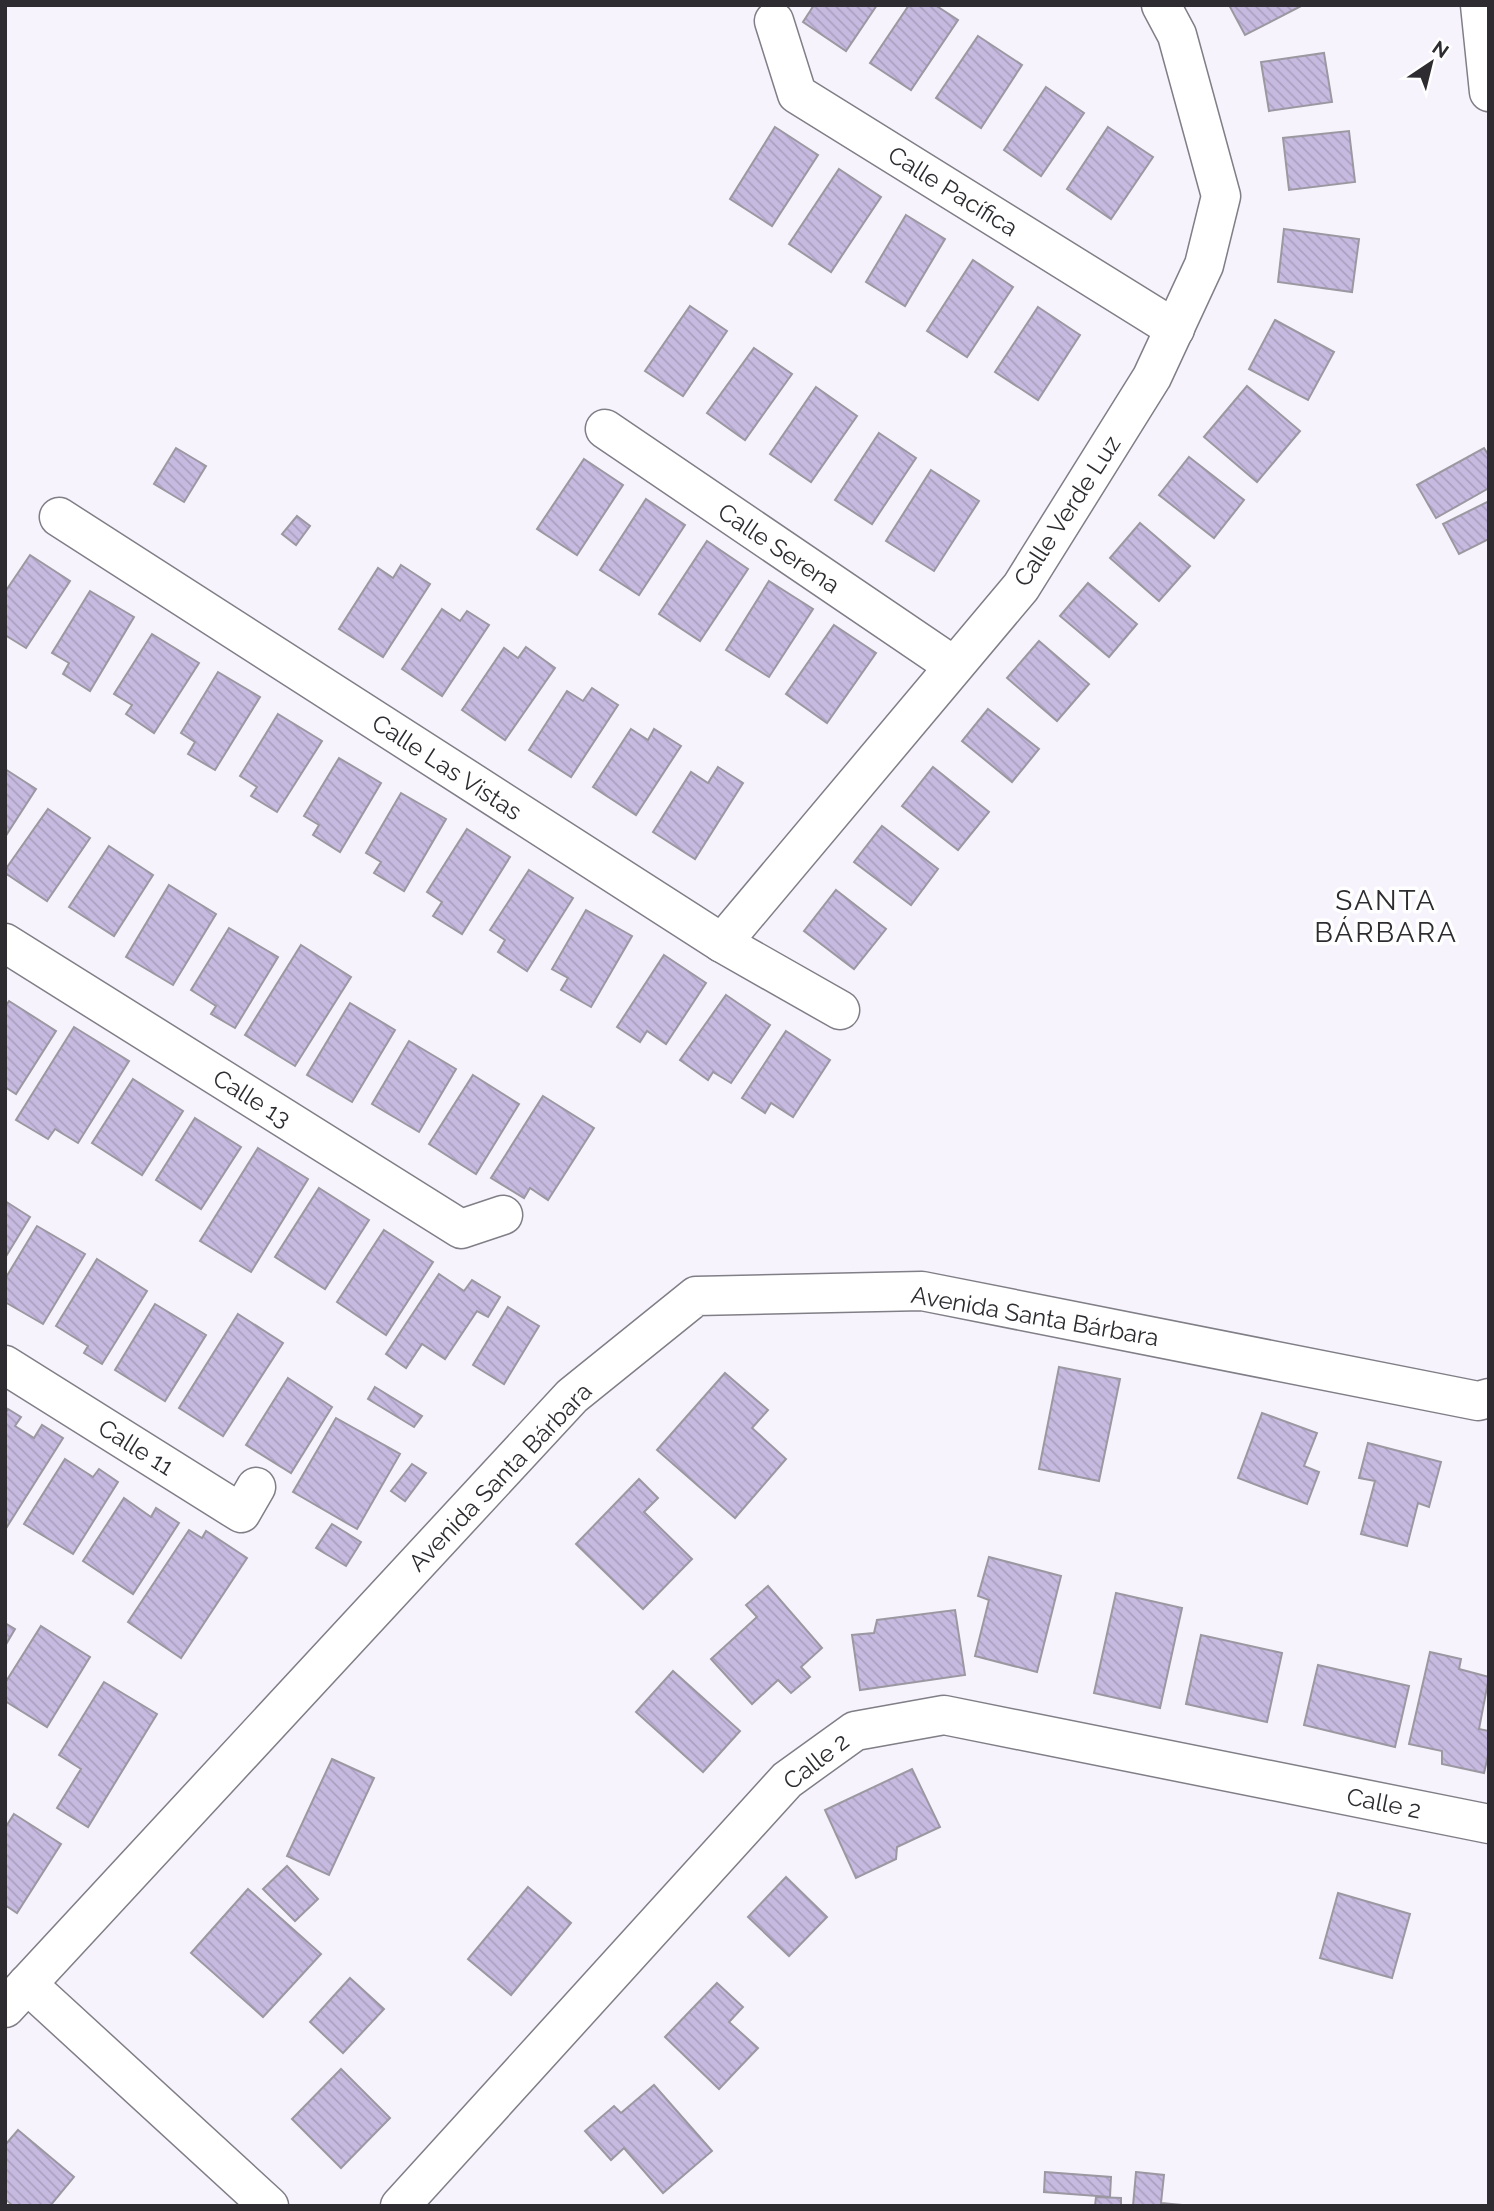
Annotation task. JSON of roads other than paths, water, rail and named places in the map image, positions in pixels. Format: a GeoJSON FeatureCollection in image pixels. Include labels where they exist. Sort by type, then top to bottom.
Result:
{"type":"FeatureCollection","features":[{"type":"Feature","properties":{"kind":"street","name":"Calle Verde Luz"},"geometry":{"type":"LineString","coordinates":[[722,943],[1021,587],[1153,377],[1205,265],[1221,196],[1177,35],[1161,5]]}},
{"type":"Feature","properties":{"kind":"street"},"geometry":{"type":"LineString","coordinates":[[1480,5],[1489,92]]}},
{"type":"Feature","properties":{"kind":"street","name":"Calle Pacífica"},"geometry":{"type":"LineString","coordinates":[[774,21],[797,94],[1175,329]]}},
{"type":"Feature","properties":{"kind":"street","name":"Calle Serena"},"geometry":{"type":"LineString","coordinates":[[605,429],[954,666]]}},
{"type":"Feature","properties":{"kind":"street","name":"Calle Las Vistas"},"geometry":{"type":"LineString","coordinates":[[59,517],[722,943],[840,1010]]}},
{"type":"Feature","properties":{"kind":"street","name":"Calle 13"},"geometry":{"type":"LineString","coordinates":[[5,943],[461,1229],[503,1214]]}},
{"type":"Feature","properties":{"kind":"street","name":"Avenida Santa Bárbara"},"geometry":{"type":"LineString","coordinates":[[16,1996],[572,1396],[696,1296],[922,1291],[1478,1401],[1489,1398]]}},
{"type":"Feature","properties":{"kind":"street","name":"Calle 11"},"geometry":{"type":"LineString","coordinates":[[5,1365],[241,1513],[256,1487]]}},
{"type":"Feature","properties":{"kind":"street","name":"Calle 2"},"geometry":{"type":"LineString","coordinates":[[400,2206],[787,1780],[855,1731],[944,1715],[1489,1824]]}},
{"type":"Feature","properties":{"kind":"street"},"geometry":{"type":"LineString","coordinates":[[16,1996],[269,2206]]}},
{"type":"Feature","properties":{"kind":"district","name":"SANTA BÁRBARA"},"geometry":{"type":"Point","coordinates":[1386,916]}}]}
